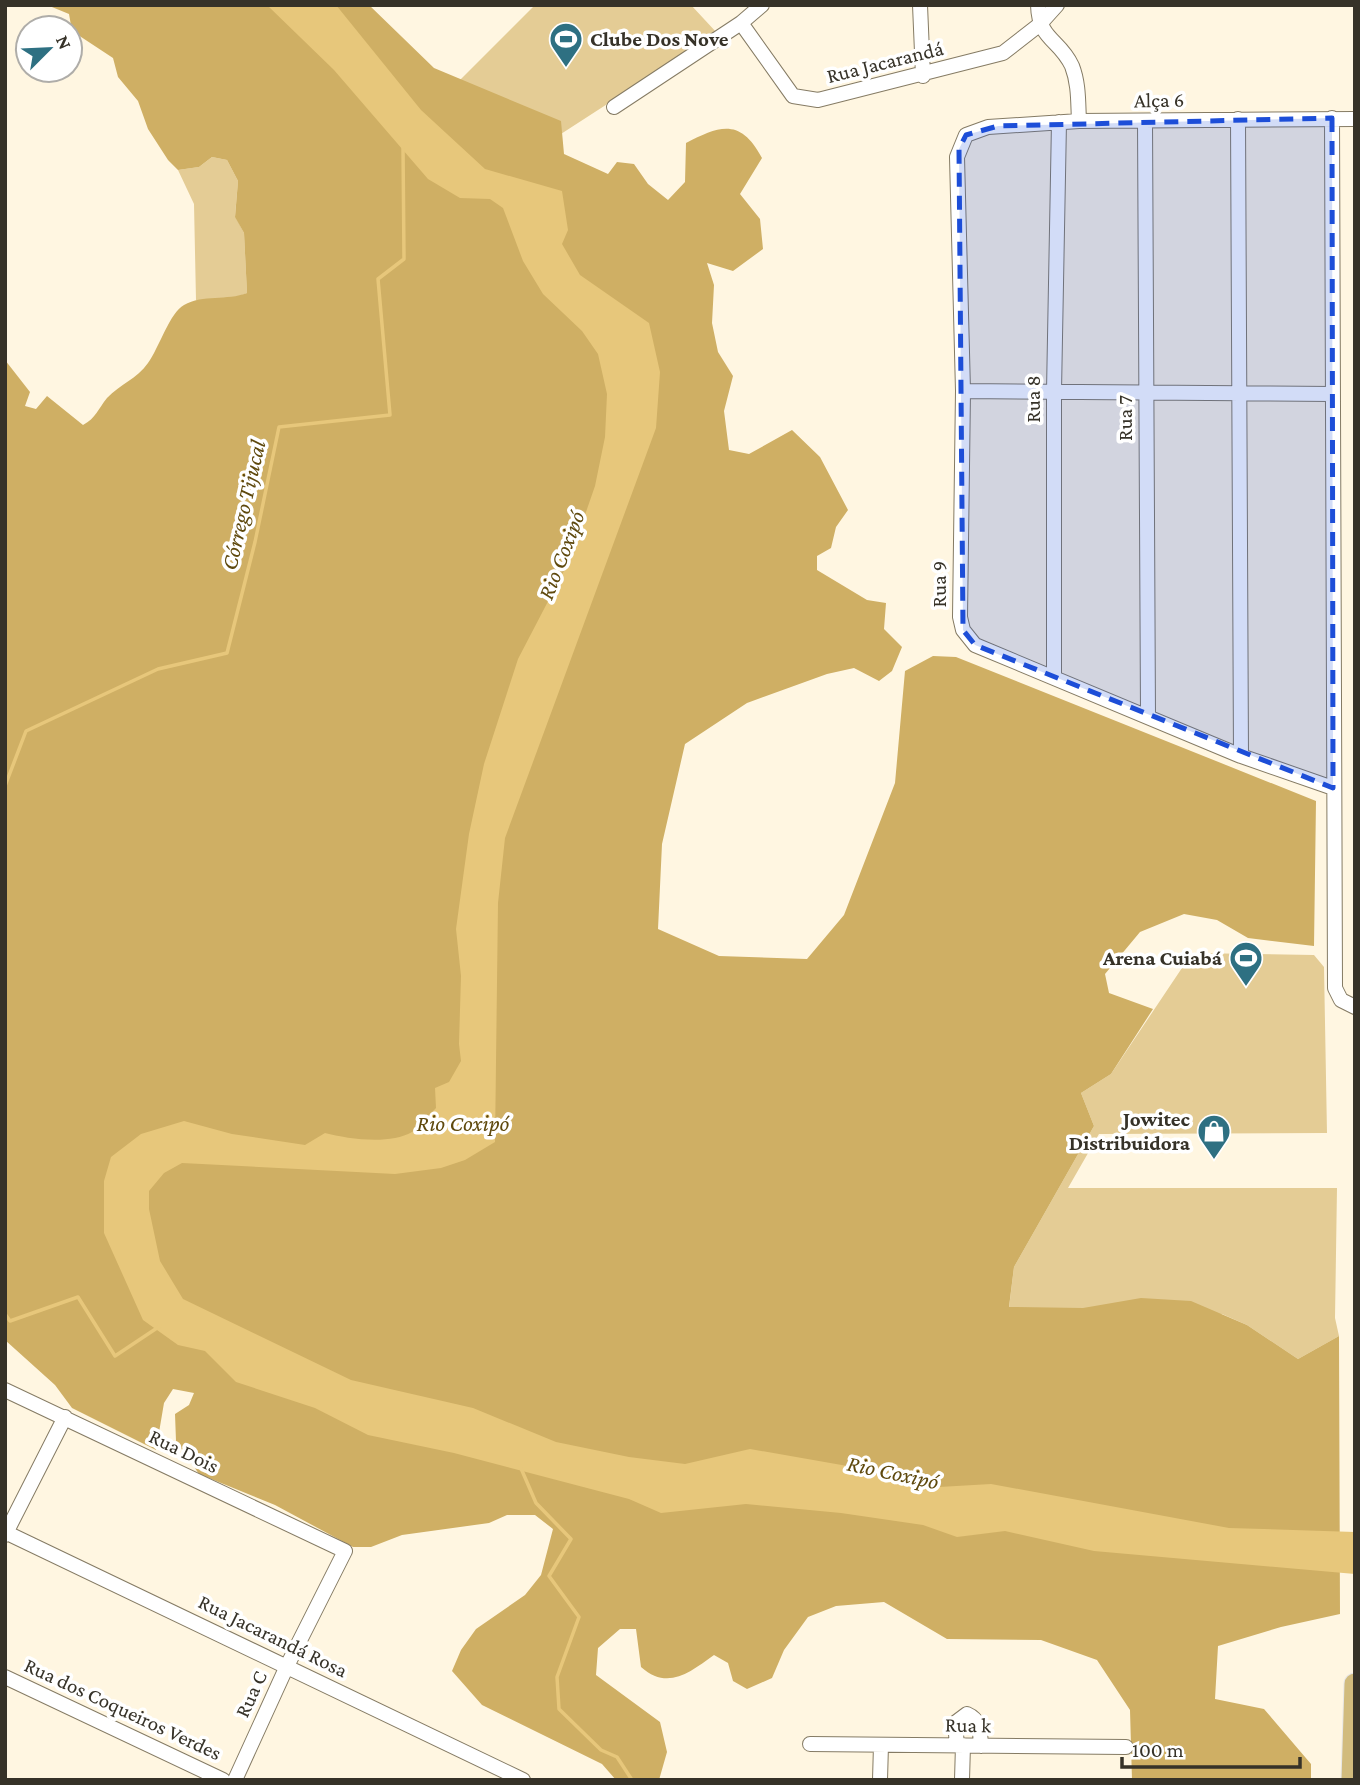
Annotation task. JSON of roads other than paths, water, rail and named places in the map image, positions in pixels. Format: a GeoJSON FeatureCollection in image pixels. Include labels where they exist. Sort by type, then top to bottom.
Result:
{"type":"FeatureCollection","features":[{"type":"Feature","properties":{"kind":"main road"},"geometry":{"type":"LineString","coordinates":[[1352,1780],[1355,1684]]}},
{"type":"Feature","properties":{"kind":"street"},"geometry":{"type":"LineString","coordinates":[[614,107],[741,23],[762,5]]}},
{"type":"Feature","properties":{"kind":"street"},"geometry":{"type":"LineString","coordinates":[[920,5],[923,76]]}},
{"type":"Feature","properties":{"kind":"street"},"geometry":{"type":"LineString","coordinates":[[1038,5],[1039,25],[1070,63],[1077,82],[1079,121]]}},
{"type":"Feature","properties":{"kind":"street","name":"Rua Jacarandá"},"geometry":{"type":"LineString","coordinates":[[741,23],[793,96],[818,100],[923,76],[1003,53],[1039,25],[1057,5]]}},
{"type":"Feature","properties":{"kind":"street"},"geometry":{"type":"LineString","coordinates":[[1332,118],[1335,988],[1341,1000],[1355,1007]]}},
{"type":"Feature","properties":{"kind":"street","name":"Alça 6"},"geometry":{"type":"LineString","coordinates":[[966,135],[988,127],[1079,121],[1355,118]]}},
{"type":"Feature","properties":{"kind":"street"},"geometry":{"type":"LineString","coordinates":[[1238,120],[1241,756]]}},
{"type":"Feature","properties":{"kind":"street","name":"Rua 7"},"geometry":{"type":"LineString","coordinates":[[1145,121],[1148,715]]}},
{"type":"Feature","properties":{"kind":"street","name":"Rua 8"},"geometry":{"type":"LineString","coordinates":[[1054,676],[1054,391],[1059,122]]}},
{"type":"Feature","properties":{"kind":"street","name":"Rua 9"},"geometry":{"type":"LineString","coordinates":[[966,135],[957,157],[962,391],[960,617],[963,630],[975,645],[1241,756],[1333,788]]}},
{"type":"Feature","properties":{"kind":"street"},"geometry":{"type":"LineString","coordinates":[[962,391],[1333,394]]}},
{"type":"Feature","properties":{"kind":"street","name":"Rua Dois"},"geometry":{"type":"LineString","coordinates":[[5,1390],[345,1551]]}},
{"type":"Feature","properties":{"kind":"street"},"geometry":{"type":"LineString","coordinates":[[6,1533],[65,1417]]}},
{"type":"Feature","properties":{"kind":"street","name":"Rua Jacarandá Rosa"},"geometry":{"type":"LineString","coordinates":[[6,1533],[523,1780]]}},
{"type":"Feature","properties":{"kind":"street","name":"Rua C"},"geometry":{"type":"LineString","coordinates":[[235,1780],[287,1666],[345,1551]]}},
{"type":"Feature","properties":{"kind":"street","name":"Rua dos Coqueiros Verdes"},"geometry":{"type":"LineString","coordinates":[[5,1677],[223,1780]]}},
{"type":"Feature","properties":{"kind":"street"},"geometry":{"type":"LineString","coordinates":[[962,1780],[960,1745],[955,1723],[967,1714],[975,1717],[981,1746]]}},
{"type":"Feature","properties":{"kind":"street","name":"Rua k"},"geometry":{"type":"LineString","coordinates":[[810,1744],[1126,1747]]}},
{"type":"Feature","properties":{"kind":"street"},"geometry":{"type":"LineString","coordinates":[[880,1780],[881,1745]]}},
{"type":"Feature","properties":{"kind":"water","name":"Rio Coxipó"},"geometry":{"type":"Polygon","coordinates":[[[267,5],[336,5],[421,110],[485,169],[562,191],[568,230],[562,244],[580,275],[649,323],[660,372],[656,428],[505,838],[498,903],[495,1142],[465,1160],[441,1168],[395,1174],[182,1163],[164,1173],[149,1191],[149,1209],[160,1261],[183,1299],[351,1380],[473,1408],[556,1442],[629,1457],[685,1464],[750,1449],[853,1467],[922,1488],[991,1484],[1229,1528],[1355,1532],[1355,1574],[1094,1551],[1005,1531],[957,1537],[923,1525],[841,1513],[746,1504],[661,1513],[629,1499],[454,1453],[368,1435],[315,1408],[236,1382],[205,1351],[178,1345],[143,1320],[104,1233],[104,1181],[111,1157],[141,1134],[184,1121],[232,1134],[305,1145],[325,1133],[369,1140],[403,1136],[419,1127],[436,1108],[435,1088],[449,1082],[461,1061],[461,976],[456,929],[469,834],[484,764],[518,659],[569,561],[595,486],[605,437],[607,394],[598,354],[582,331],[543,294],[523,261],[503,208],[490,199],[460,198],[428,179],[334,70],[267,5]]]}},
{"type":"Feature","properties":{"kind":"waterway","name":"Córrego Tijucal"},"geometry":{"type":"LineString","coordinates":[[5,786],[26,731],[158,669],[227,653],[255,542],[279,427],[390,415],[378,279],[404,259],[403,147]]}},
{"type":"Feature","properties":{"kind":"waterway","name":"Córrego Tijucal"},"geometry":{"type":"LineString","coordinates":[[5,1314],[10,1321],[78,1297],[115,1356],[160,1326]]}},
{"type":"Feature","properties":{"kind":"waterway"},"geometry":{"type":"LineString","coordinates":[[520,1466],[536,1503],[571,1539],[549,1576],[579,1617],[557,1677],[559,1709],[601,1750],[617,1757],[632,1780]]}},
{"type":"Feature","properties":{"kind":"place","name":"Clube Dos Nove"},"geometry":{"type":"Point","coordinates":[566,69]}},
{"type":"Feature","properties":{"kind":"place","name":"Arena Cuiabá"},"geometry":{"type":"Point","coordinates":[1246,988]}},
{"type":"Feature","properties":{"kind":"place","name":"Jowitec Distribuidora"},"geometry":{"type":"Point","coordinates":[1214,1161]}}]}
